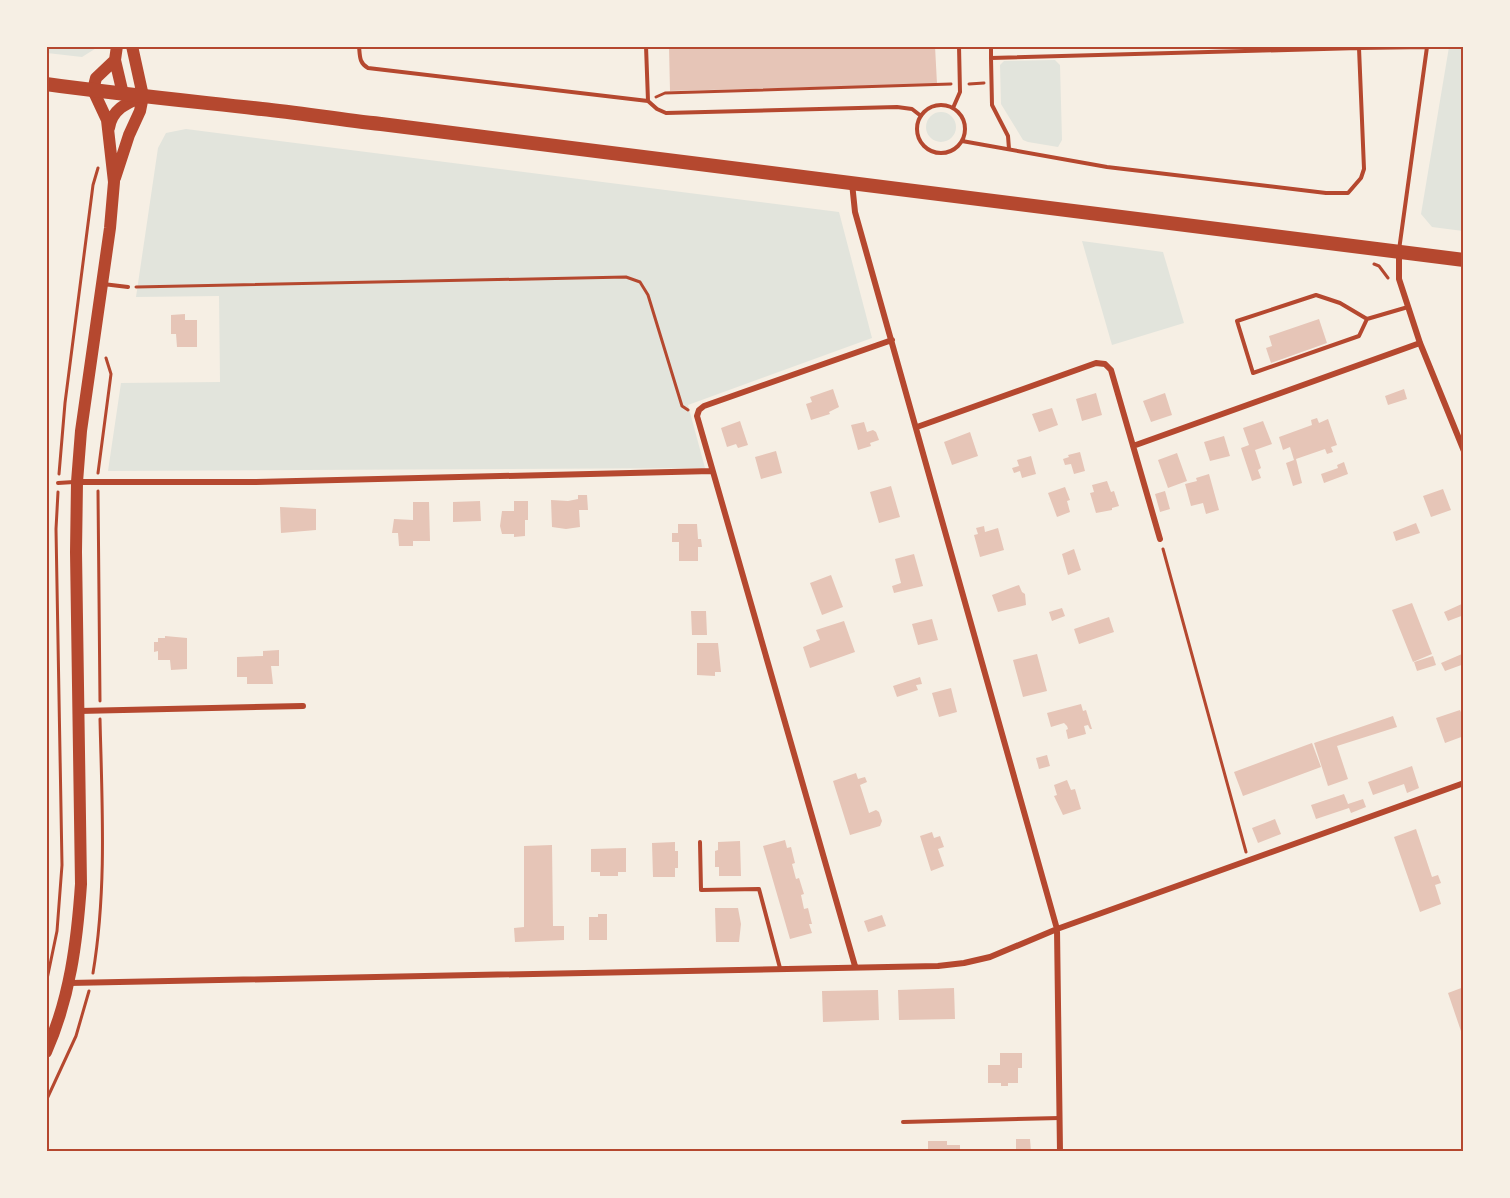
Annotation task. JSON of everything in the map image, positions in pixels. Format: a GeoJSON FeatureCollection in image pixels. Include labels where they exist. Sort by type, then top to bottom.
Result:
{"type":"FeatureCollection","features":[{"type":"Feature","properties":{"kind":"main road"},"geometry":{"type":"LineString","coordinates":[[117,46],[115,60],[123,94]]}},
{"type":"Feature","properties":{"kind":"main road"},"geometry":{"type":"LineString","coordinates":[[114,182],[129,135],[140,111],[143,96],[132,46]]}},
{"type":"Feature","properties":{"kind":"main road"},"geometry":{"type":"LineString","coordinates":[[46,1052],[61,1015],[69,983],[78,926],[81,884],[77,482],[81,431],[103,284],[114,182],[107,120],[93,90],[96,78],[115,60]]}},
{"type":"Feature","properties":{"kind":"main road"},"geometry":{"type":"LineString","coordinates":[[46,84],[852,182],[1464,260]]}},
{"type":"Feature","properties":{"kind":"main road"},"geometry":{"type":"LineString","coordinates":[[109,131],[114,113],[143,96]]}},
{"type":"Feature","properties":{"kind":"street"},"geometry":{"type":"LineString","coordinates":[[852,182],[855,212],[1057,929],[1060,1152]]}},
{"type":"Feature","properties":{"kind":"street"},"geometry":{"type":"LineString","coordinates":[[1399,251],[1399,279],[1408,307],[1420,343],[1464,451]]}},
{"type":"Feature","properties":{"kind":"street"},"geometry":{"type":"LineString","coordinates":[[855,966],[697,416],[699,410],[704,406],[892,340]]}},
{"type":"Feature","properties":{"kind":"street"},"geometry":{"type":"LineString","coordinates":[[1133,446],[1420,343]]}},
{"type":"Feature","properties":{"kind":"street"},"geometry":{"type":"LineString","coordinates":[[917,427],[1096,363],[1105,364],[1111,370],[1160,538]]}},
{"type":"Feature","properties":{"kind":"street"},"geometry":{"type":"LineString","coordinates":[[77,482],[256,482],[712,471]]}},
{"type":"Feature","properties":{"kind":"street"},"geometry":{"type":"LineString","coordinates":[[79,711],[303,706]]}},
{"type":"Feature","properties":{"kind":"street"},"geometry":{"type":"LineString","coordinates":[[69,983],[938,966],[964,963],[990,957],[1057,929],[1464,783]]}},
{"type":"Feature","properties":{"kind":"lane"},"geometry":{"type":"LineString","coordinates":[[359,46],[360,59],[368,68],[648,101],[666,113],[897,107],[912,109],[921,116]]}},
{"type":"Feature","properties":{"kind":"lane"},"geometry":{"type":"LineString","coordinates":[[646,46],[648,101]]}},
{"type":"Feature","properties":{"kind":"lane"},"geometry":{"type":"LineString","coordinates":[[953,108],[960,92],[959,46]]}},
{"type":"Feature","properties":{"kind":"lane"},"geometry":{"type":"LineString","coordinates":[[991,46],[992,105],[1008,136],[1009,149]]}},
{"type":"Feature","properties":{"kind":"lane"},"geometry":{"type":"LineString","coordinates":[[991,58],[1427,47],[1399,251]]}},
{"type":"Feature","properties":{"kind":"lane"},"geometry":{"type":"LineString","coordinates":[[962,141],[1107,167],[1326,194],[1348,193],[1361,178],[1364,169],[1359,48]]}},
{"type":"Feature","properties":{"kind":"lane"},"geometry":{"type":"LineString","coordinates":[[941,105],[953,108],[964,122],[965,132],[962,141],[948,152],[938,153],[929,150],[918,135],[921,116],[930,108],[941,105]]}},
{"type":"Feature","properties":{"kind":"lane"},"geometry":{"type":"LineString","coordinates":[[103,284],[128,287]]}},
{"type":"Feature","properties":{"kind":"lane"},"geometry":{"type":"LineString","coordinates":[[1367,319],[1359,336],[1253,373],[1237,321],[1316,295],[1340,303],[1367,319],[1408,307]]}},
{"type":"Feature","properties":{"kind":"lane"},"geometry":{"type":"LineString","coordinates":[[58,483],[77,482]]}},
{"type":"Feature","properties":{"kind":"lane"},"geometry":{"type":"LineString","coordinates":[[700,842],[702,890],[759,889],[780,968]]}},
{"type":"Feature","properties":{"kind":"lane"},"geometry":{"type":"LineString","coordinates":[[903,1122],[1060,1118]]}},
{"type":"Feature","properties":{"kind":"path"},"geometry":{"type":"LineString","coordinates":[[648,101],[665,93],[977,83]]}},
{"type":"Feature","properties":{"kind":"path"},"geometry":{"type":"LineString","coordinates":[[128,287],[626,277],[640,282],[648,295],[682,406],[697,416]]}},
{"type":"Feature","properties":{"kind":"path"},"geometry":{"type":"LineString","coordinates":[[46,1101],[76,1036],[91,983],[100,930],[104,864],[98,482],[111,374]]}},
{"type":"Feature","properties":{"kind":"path"},"geometry":{"type":"LineString","coordinates":[[1160,538],[1248,859]]}},
{"type":"Feature","properties":{"kind":"shaded area"},"geometry":{"type":"Polygon","coordinates":[[[47,46],[98,47],[82,57],[47,53],[47,46]]]}},
{"type":"Feature","properties":{"kind":"shaded area"},"geometry":{"type":"Polygon","coordinates":[[[1449,47],[1463,47],[1463,231],[1432,227],[1421,214],[1449,47]]]}},
{"type":"Feature","properties":{"kind":"shaded area"},"geometry":{"type":"Polygon","coordinates":[[[1055,60],[1060,65],[1062,140],[1058,147],[1023,140],[1001,104],[1000,65],[1004,61],[1055,60]]]}},
{"type":"Feature","properties":{"kind":"shaded area"},"geometry":{"type":"Polygon","coordinates":[[[941,112],[952,116],[956,127],[952,138],[941,142],[930,138],[926,127],[930,116],[941,112]]]}},
{"type":"Feature","properties":{"kind":"shaded area"},"geometry":{"type":"Polygon","coordinates":[[[186,129],[839,212],[872,338],[688,405],[705,468],[108,471],[121,383],[220,382],[219,296],[136,297],[158,148],[166,133],[186,129]]]}},
{"type":"Feature","properties":{"kind":"shaded area"},"geometry":{"type":"Polygon","coordinates":[[[1082,241],[1163,252],[1184,323],[1112,345],[1082,241]]]}},
{"type":"Feature","properties":{"kind":"building"},"geometry":{"type":"Polygon","coordinates":[[[669,46],[935,46],[937,84],[670,91],[669,46]]]}},
{"type":"Feature","properties":{"kind":"building"},"geometry":{"type":"Polygon","coordinates":[[[185,314],[185,320],[197,320],[197,347],[177,347],[176,334],[171,334],[171,315],[185,314]]]}},
{"type":"Feature","properties":{"kind":"building"},"geometry":{"type":"Polygon","coordinates":[[[1319,319],[1327,343],[1271,363],[1266,348],[1272,346],[1269,336],[1319,319]]]}},
{"type":"Feature","properties":{"kind":"building"},"geometry":{"type":"Polygon","coordinates":[[[833,389],[839,407],[829,412],[830,414],[811,420],[806,404],[812,402],[810,397],[833,389]]]}},
{"type":"Feature","properties":{"kind":"building"},"geometry":{"type":"Polygon","coordinates":[[[1404,389],[1407,399],[1388,405],[1385,396],[1404,389]]]}},
{"type":"Feature","properties":{"kind":"building"},"geometry":{"type":"Polygon","coordinates":[[[1096,393],[1102,415],[1082,421],[1076,399],[1096,393]]]}},
{"type":"Feature","properties":{"kind":"building"},"geometry":{"type":"Polygon","coordinates":[[[1165,393],[1172,415],[1151,422],[1143,401],[1165,393]]]}},
{"type":"Feature","properties":{"kind":"building"},"geometry":{"type":"Polygon","coordinates":[[[1052,408],[1058,425],[1039,432],[1032,414],[1052,408]]]}},
{"type":"Feature","properties":{"kind":"building"},"geometry":{"type":"Polygon","coordinates":[[[1317,418],[1319,423],[1328,419],[1337,445],[1331,447],[1333,452],[1327,454],[1325,449],[1296,459],[1302,483],[1293,486],[1286,463],[1294,460],[1290,447],[1283,450],[1279,437],[1312,425],[1311,420],[1317,418]]]}},
{"type":"Feature","properties":{"kind":"building"},"geometry":{"type":"Polygon","coordinates":[[[740,421],[748,445],[738,448],[736,444],[727,447],[721,428],[740,421]]]}},
{"type":"Feature","properties":{"kind":"building"},"geometry":{"type":"Polygon","coordinates":[[[1263,421],[1272,444],[1255,450],[1261,468],[1258,470],[1261,478],[1252,481],[1241,448],[1249,445],[1243,428],[1263,421]]]}},
{"type":"Feature","properties":{"kind":"building"},"geometry":{"type":"Polygon","coordinates":[[[864,422],[867,432],[873,430],[876,432],[879,440],[870,443],[871,446],[858,450],[851,425],[864,422]]]}},
{"type":"Feature","properties":{"kind":"building"},"geometry":{"type":"Polygon","coordinates":[[[970,432],[978,456],[952,465],[944,442],[970,432]]]}},
{"type":"Feature","properties":{"kind":"building"},"geometry":{"type":"Polygon","coordinates":[[[1224,436],[1230,456],[1210,461],[1204,442],[1224,436]]]}},
{"type":"Feature","properties":{"kind":"building"},"geometry":{"type":"Polygon","coordinates":[[[776,451],[782,473],[761,479],[755,457],[776,451]]]}},
{"type":"Feature","properties":{"kind":"building"},"geometry":{"type":"Polygon","coordinates":[[[1080,452],[1085,471],[1074,474],[1071,464],[1065,465],[1063,459],[1080,452]]]}},
{"type":"Feature","properties":{"kind":"building"},"geometry":{"type":"Polygon","coordinates":[[[1177,453],[1187,481],[1168,488],[1158,460],[1177,453]]]}},
{"type":"Feature","properties":{"kind":"building"},"geometry":{"type":"Polygon","coordinates":[[[1031,456],[1036,474],[1022,478],[1020,471],[1014,473],[1012,468],[1019,466],[1017,460],[1031,456]]]}},
{"type":"Feature","properties":{"kind":"building"},"geometry":{"type":"Polygon","coordinates":[[[1344,462],[1348,474],[1324,483],[1321,474],[1338,468],[1337,465],[1344,462]]]}},
{"type":"Feature","properties":{"kind":"building"},"geometry":{"type":"Polygon","coordinates":[[[1209,474],[1219,510],[1206,514],[1203,503],[1191,506],[1185,484],[1197,481],[1196,478],[1209,474]]]}},
{"type":"Feature","properties":{"kind":"building"},"geometry":{"type":"Polygon","coordinates":[[[1107,481],[1111,492],[1114,491],[1119,506],[1096,513],[1090,493],[1094,492],[1092,485],[1107,481]]]}},
{"type":"Feature","properties":{"kind":"building"},"geometry":{"type":"Polygon","coordinates":[[[891,486],[900,517],[879,523],[870,492],[891,486]]]}},
{"type":"Feature","properties":{"kind":"building"},"geometry":{"type":"Polygon","coordinates":[[[1065,487],[1070,500],[1067,501],[1070,512],[1057,517],[1048,493],[1065,487]]]}},
{"type":"Feature","properties":{"kind":"building"},"geometry":{"type":"Polygon","coordinates":[[[1443,489],[1451,510],[1431,517],[1423,496],[1443,489]]]}},
{"type":"Feature","properties":{"kind":"building"},"geometry":{"type":"Polygon","coordinates":[[[1165,491],[1170,509],[1160,512],[1155,494],[1165,491]]]}},
{"type":"Feature","properties":{"kind":"building"},"geometry":{"type":"Polygon","coordinates":[[[578,495],[587,495],[588,510],[579,510],[580,527],[566,529],[552,527],[551,500],[568,501],[578,499],[578,495]]]}},
{"type":"Feature","properties":{"kind":"building"},"geometry":{"type":"Polygon","coordinates":[[[480,501],[481,521],[453,522],[453,502],[480,501]]]}},
{"type":"Feature","properties":{"kind":"building"},"geometry":{"type":"Polygon","coordinates":[[[514,501],[528,501],[525,536],[514,537],[514,534],[502,534],[500,526],[502,511],[514,511],[514,501]]]}},
{"type":"Feature","properties":{"kind":"building"},"geometry":{"type":"Polygon","coordinates":[[[413,502],[429,502],[430,541],[413,541],[413,546],[399,546],[398,533],[392,533],[394,519],[413,520],[413,502]]]}},
{"type":"Feature","properties":{"kind":"building"},"geometry":{"type":"Polygon","coordinates":[[[280,507],[316,509],[316,530],[281,533],[280,507]]]}},
{"type":"Feature","properties":{"kind":"building"},"geometry":{"type":"Polygon","coordinates":[[[1416,523],[1420,533],[1396,541],[1393,532],[1416,523]]]}},
{"type":"Feature","properties":{"kind":"building"},"geometry":{"type":"Polygon","coordinates":[[[678,524],[697,524],[698,539],[701,539],[702,547],[698,547],[698,561],[679,561],[679,542],[672,542],[672,533],[678,533],[678,524]]]}},
{"type":"Feature","properties":{"kind":"building"},"geometry":{"type":"Polygon","coordinates":[[[984,526],[985,532],[998,528],[1004,550],[980,557],[974,535],[978,534],[976,528],[984,526]]]}},
{"type":"Feature","properties":{"kind":"building"},"geometry":{"type":"Polygon","coordinates":[[[1074,549],[1081,570],[1068,575],[1062,554],[1074,549]]]}},
{"type":"Feature","properties":{"kind":"building"},"geometry":{"type":"Polygon","coordinates":[[[914,554],[923,586],[894,593],[892,586],[901,583],[895,559],[914,554]]]}},
{"type":"Feature","properties":{"kind":"building"},"geometry":{"type":"Polygon","coordinates":[[[831,575],[843,607],[822,615],[810,583],[831,575]]]}},
{"type":"Feature","properties":{"kind":"building"},"geometry":{"type":"Polygon","coordinates":[[[1019,585],[1025,594],[1026,605],[998,612],[992,595],[1019,585]]]}},
{"type":"Feature","properties":{"kind":"building"},"geometry":{"type":"Polygon","coordinates":[[[1412,603],[1432,654],[1413,662],[1392,610],[1412,603]]]}},
{"type":"Feature","properties":{"kind":"building"},"geometry":{"type":"Polygon","coordinates":[[[1464,603],[1464,615],[1448,621],[1444,612],[1464,603]]]}},
{"type":"Feature","properties":{"kind":"building"},"geometry":{"type":"Polygon","coordinates":[[[1062,608],[1065,616],[1052,621],[1049,612],[1062,608]]]}},
{"type":"Feature","properties":{"kind":"building"},"geometry":{"type":"Polygon","coordinates":[[[691,611],[706,611],[707,635],[692,635],[691,611]]]}},
{"type":"Feature","properties":{"kind":"building"},"geometry":{"type":"Polygon","coordinates":[[[1109,617],[1114,632],[1079,644],[1074,629],[1109,617]]]}},
{"type":"Feature","properties":{"kind":"building"},"geometry":{"type":"Polygon","coordinates":[[[932,619],[938,640],[918,645],[912,624],[932,619]]]}},
{"type":"Feature","properties":{"kind":"building"},"geometry":{"type":"Polygon","coordinates":[[[844,621],[855,652],[810,668],[803,647],[820,640],[816,630],[844,621]]]}},
{"type":"Feature","properties":{"kind":"building"},"geometry":{"type":"Polygon","coordinates":[[[165,636],[187,638],[187,669],[171,670],[170,660],[158,660],[158,651],[154,652],[154,642],[158,642],[158,638],[165,638],[165,636]]]}},
{"type":"Feature","properties":{"kind":"building"},"geometry":{"type":"Polygon","coordinates":[[[697,643],[718,643],[721,672],[715,672],[715,676],[697,675],[697,643]]]}},
{"type":"Feature","properties":{"kind":"building"},"geometry":{"type":"Polygon","coordinates":[[[279,650],[279,666],[271,666],[273,684],[247,684],[247,677],[237,677],[237,657],[263,656],[263,651],[279,650]]]}},
{"type":"Feature","properties":{"kind":"building"},"geometry":{"type":"Polygon","coordinates":[[[1037,654],[1047,691],[1023,697],[1013,660],[1037,654]]]}},
{"type":"Feature","properties":{"kind":"building"},"geometry":{"type":"Polygon","coordinates":[[[1462,654],[1464,664],[1445,671],[1441,663],[1462,654]]]}},
{"type":"Feature","properties":{"kind":"building"},"geometry":{"type":"Polygon","coordinates":[[[1433,656],[1436,665],[1417,671],[1414,662],[1433,656]]]}},
{"type":"Feature","properties":{"kind":"building"},"geometry":{"type":"Polygon","coordinates":[[[920,677],[922,684],[916,685],[918,690],[897,697],[893,686],[920,677]]]}},
{"type":"Feature","properties":{"kind":"building"},"geometry":{"type":"Polygon","coordinates":[[[951,688],[957,712],[939,717],[932,693],[951,688]]]}},
{"type":"Feature","properties":{"kind":"building"},"geometry":{"type":"Polygon","coordinates":[[[1081,704],[1083,711],[1086,710],[1092,729],[1088,725],[1084,726],[1086,734],[1068,739],[1066,730],[1068,729],[1064,723],[1051,727],[1047,713],[1081,704]]]}},
{"type":"Feature","properties":{"kind":"building"},"geometry":{"type":"Polygon","coordinates":[[[1460,710],[1464,719],[1464,736],[1445,743],[1436,718],[1460,710]]]}},
{"type":"Feature","properties":{"kind":"building"},"geometry":{"type":"Polygon","coordinates":[[[1393,716],[1397,727],[1337,746],[1348,779],[1328,786],[1314,743],[1393,716]]]}},
{"type":"Feature","properties":{"kind":"building"},"geometry":{"type":"Polygon","coordinates":[[[1312,743],[1321,767],[1243,796],[1234,772],[1312,743]]]}},
{"type":"Feature","properties":{"kind":"building"},"geometry":{"type":"Polygon","coordinates":[[[1047,755],[1050,766],[1039,769],[1036,758],[1047,755]]]}},
{"type":"Feature","properties":{"kind":"building"},"geometry":{"type":"Polygon","coordinates":[[[1412,766],[1419,788],[1407,793],[1404,784],[1373,795],[1368,782],[1412,766]]]}},
{"type":"Feature","properties":{"kind":"building"},"geometry":{"type":"Polygon","coordinates":[[[856,773],[858,779],[865,777],[867,782],[860,785],[869,813],[876,810],[882,821],[880,826],[850,835],[833,781],[856,773]]]}},
{"type":"Feature","properties":{"kind":"building"},"geometry":{"type":"Polygon","coordinates":[[[1067,780],[1071,790],[1075,789],[1081,809],[1063,815],[1054,796],[1057,795],[1054,785],[1067,780]]]}},
{"type":"Feature","properties":{"kind":"building"},"geometry":{"type":"Polygon","coordinates":[[[1344,794],[1348,804],[1363,799],[1366,807],[1351,813],[1349,808],[1316,819],[1311,805],[1344,794]]]}},
{"type":"Feature","properties":{"kind":"building"},"geometry":{"type":"Polygon","coordinates":[[[1275,819],[1281,834],[1258,843],[1252,828],[1275,819]]]}},
{"type":"Feature","properties":{"kind":"building"},"geometry":{"type":"Polygon","coordinates":[[[1416,829],[1432,877],[1438,875],[1441,883],[1435,885],[1441,904],[1420,912],[1394,837],[1416,829]]]}},
{"type":"Feature","properties":{"kind":"building"},"geometry":{"type":"Polygon","coordinates":[[[932,832],[934,838],[940,836],[944,847],[938,849],[944,866],[931,871],[920,836],[932,832]]]}},
{"type":"Feature","properties":{"kind":"building"},"geometry":{"type":"Polygon","coordinates":[[[785,840],[787,848],[791,847],[796,879],[799,878],[804,894],[801,895],[804,909],[808,908],[812,924],[809,924],[812,933],[790,939],[763,846],[785,840]]]}},
{"type":"Feature","properties":{"kind":"building"},"geometry":{"type":"Polygon","coordinates":[[[740,841],[741,876],[719,876],[719,867],[715,867],[715,851],[718,850],[718,842],[740,841]]]}},
{"type":"Feature","properties":{"kind":"building"},"geometry":{"type":"Polygon","coordinates":[[[675,842],[675,851],[678,851],[678,868],[675,868],[675,877],[653,877],[652,843],[675,842]]]}},
{"type":"Feature","properties":{"kind":"building"},"geometry":{"type":"Polygon","coordinates":[[[552,845],[553,926],[564,926],[564,940],[515,942],[514,928],[524,927],[524,846],[552,845]]]}},
{"type":"Feature","properties":{"kind":"building"},"geometry":{"type":"Polygon","coordinates":[[[626,848],[626,872],[618,872],[618,876],[600,876],[600,872],[591,872],[591,849],[626,848]]]}},
{"type":"Feature","properties":{"kind":"building"},"geometry":{"type":"Polygon","coordinates":[[[715,908],[738,908],[741,924],[739,942],[716,942],[715,908]]]}},
{"type":"Feature","properties":{"kind":"building"},"geometry":{"type":"Polygon","coordinates":[[[598,914],[607,914],[607,940],[589,940],[589,917],[598,917],[598,914]]]}},
{"type":"Feature","properties":{"kind":"building"},"geometry":{"type":"Polygon","coordinates":[[[882,915],[886,926],[868,932],[864,921],[882,915]]]}},
{"type":"Feature","properties":{"kind":"building"},"geometry":{"type":"Polygon","coordinates":[[[1464,987],[1464,1037],[1463,1037],[1448,993],[1464,987]]]}},
{"type":"Feature","properties":{"kind":"building"},"geometry":{"type":"Polygon","coordinates":[[[954,988],[955,1019],[899,1020],[898,990],[954,988]]]}},
{"type":"Feature","properties":{"kind":"building"},"geometry":{"type":"Polygon","coordinates":[[[878,990],[879,1020],[823,1022],[822,991],[878,990]]]}},
{"type":"Feature","properties":{"kind":"building"},"geometry":{"type":"Polygon","coordinates":[[[1000,1053],[1022,1053],[1022,1068],[1018,1068],[1018,1083],[1001,1086],[1001,1083],[988,1083],[988,1065],[1000,1065],[1000,1053]]]}},
{"type":"Feature","properties":{"kind":"building"},"geometry":{"type":"Polygon","coordinates":[[[1016,1139],[1030,1139],[1031,1152],[1016,1152],[1016,1139]]]}},
{"type":"Feature","properties":{"kind":"building"},"geometry":{"type":"Polygon","coordinates":[[[928,1141],[947,1141],[947,1145],[960,1145],[960,1152],[928,1152],[928,1141]]]}}]}
